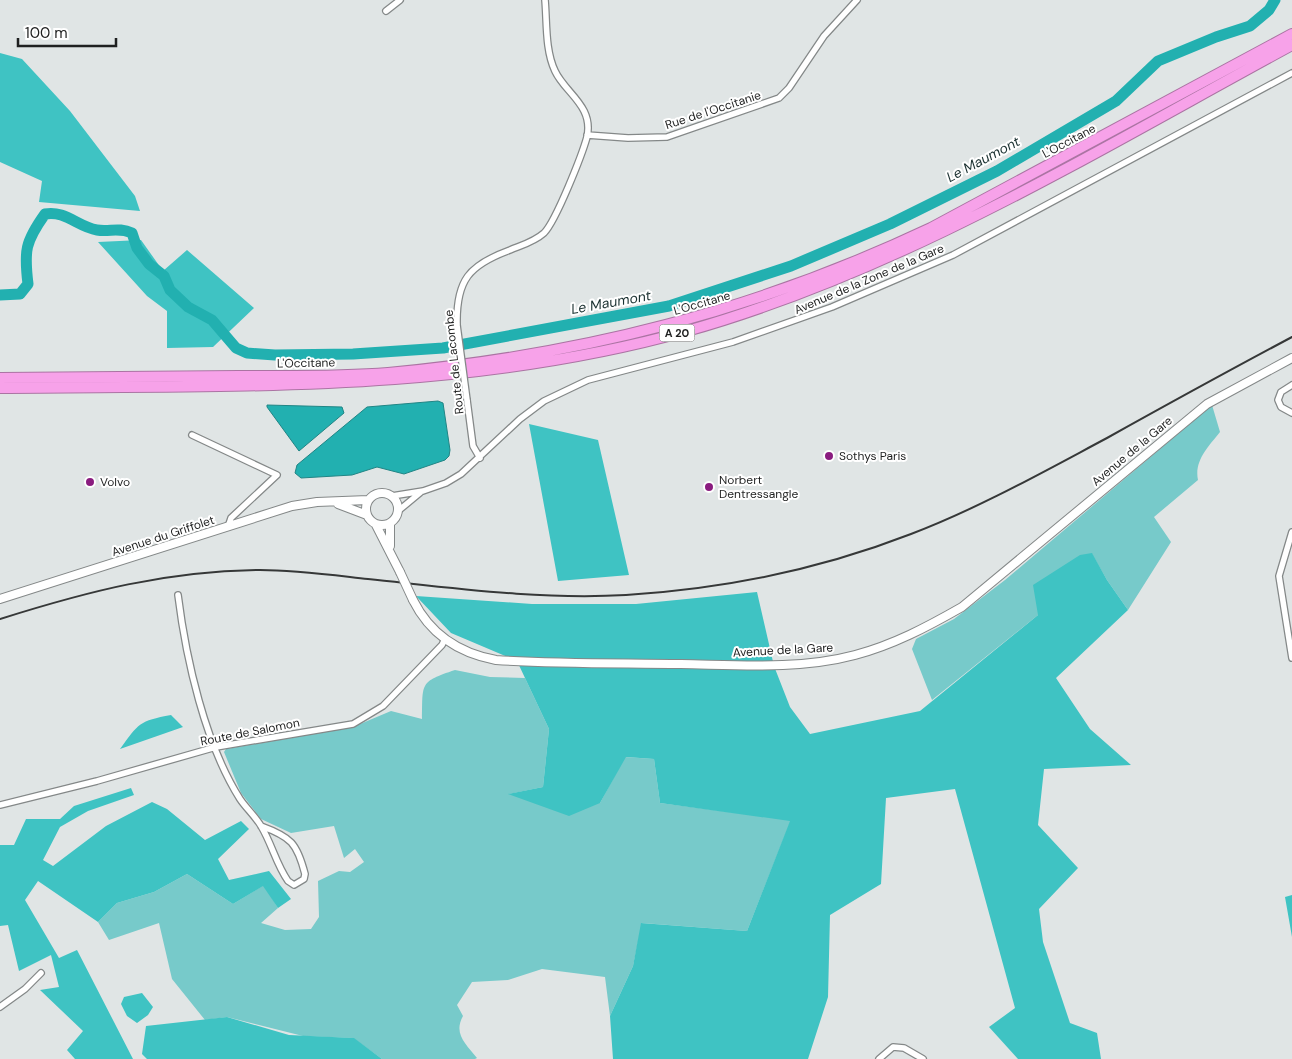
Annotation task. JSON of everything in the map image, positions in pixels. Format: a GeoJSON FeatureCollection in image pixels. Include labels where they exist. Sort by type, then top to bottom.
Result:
{"type":"FeatureCollection","features":[{"type":"Feature","properties":{"kind":"highway","name":"L'Occitane"},"geometry":{"type":"LineString","coordinates":[[0,378],[386,373],[554,351],[684,322],[805,282],[870,257],[931,228],[1292,34]]}},
{"type":"Feature","properties":{"kind":"highway","name":"L'Occitane"},"geometry":{"type":"LineString","coordinates":[[0,388],[340,384],[404,380],[531,365],[605,351],[678,333],[812,290],[949,230],[1292,45]]}},
{"type":"Feature","properties":{"kind":"street"},"geometry":{"type":"LineString","coordinates":[[386,11],[400,0]]}},
{"type":"Feature","properties":{"kind":"street"},"geometry":{"type":"LineString","coordinates":[[545,0],[550,56],[555,72],[578,99],[584,113],[587,135]]}},
{"type":"Feature","properties":{"kind":"street","name":"Rue de l'Occitanie"},"geometry":{"type":"LineString","coordinates":[[587,135],[628,138],[667,137],[779,98],[789,88],[824,36],[857,0]]}},
{"type":"Feature","properties":{"kind":"street","name":"Avenue de la Zone de la Gare"},"geometry":{"type":"LineString","coordinates":[[392,496],[423,491],[446,483],[470,468],[520,419],[544,401],[588,380],[733,342],[832,307],[953,255],[1292,73]]}},
{"type":"Feature","properties":{"kind":"street","name":"Route de Lacombe"},"geometry":{"type":"LineString","coordinates":[[480,458],[473,446],[457,325],[458,295],[463,283],[474,268],[492,256],[537,239],[553,222],[587,135]]}},
{"type":"Feature","properties":{"kind":"street","name":"Avenue de la Gare"},"geometry":{"type":"LineString","coordinates":[[376,524],[413,600],[430,626],[466,653],[496,660],[596,663],[759,665],[821,662],[885,646],[962,607],[1207,404],[1292,358]]}},
{"type":"Feature","properties":{"kind":"street"},"geometry":{"type":"LineString","coordinates":[[1292,385],[1281,392],[1278,400],[1282,408],[1292,413]]}},
{"type":"Feature","properties":{"kind":"street"},"geometry":{"type":"LineString","coordinates":[[192,435],[277,476],[231,518],[228,527]]}},
{"type":"Feature","properties":{"kind":"street","name":"Avenue de la Zone de la Gare"},"geometry":{"type":"LineString","coordinates":[[398,511],[423,491]]}},
{"type":"Feature","properties":{"kind":"street"},"geometry":{"type":"LineString","coordinates":[[367,515],[368,500],[376,494],[387,494],[396,500],[398,511],[390,524],[390,550]]}},
{"type":"Feature","properties":{"kind":"street","name":"Avenue du Griffolet"},"geometry":{"type":"LineString","coordinates":[[0,598],[292,506],[317,502],[333,503],[368,500]]}},
{"type":"Feature","properties":{"kind":"street"},"geometry":{"type":"LineString","coordinates":[[333,503],[367,515],[376,524],[390,524]]}},
{"type":"Feature","properties":{"kind":"street"},"geometry":{"type":"LineString","coordinates":[[1292,532],[1279,576],[1292,658]]}},
{"type":"Feature","properties":{"kind":"street"},"geometry":{"type":"LineString","coordinates":[[178,595],[184,642],[203,714],[216,747],[240,799],[261,826],[288,881],[294,885],[298,884],[305,874],[294,844],[282,833],[261,826]]}},
{"type":"Feature","properties":{"kind":"street","name":"Route de Salomon"},"geometry":{"type":"LineString","coordinates":[[0,806],[216,747],[353,724],[383,706],[442,645],[445,639]]}},
{"type":"Feature","properties":{"kind":"street"},"geometry":{"type":"LineString","coordinates":[[0,1006],[25,989],[41,973]]}},
{"type":"Feature","properties":{"kind":"street"},"geometry":{"type":"LineString","coordinates":[[879,1059],[892,1047],[904,1048],[923,1059]]}},
{"type":"Feature","properties":{"kind":"shaded area"},"geometry":{"type":"Polygon","coordinates":[[[0,53],[22,59],[70,111],[135,196],[140,211],[39,202],[42,181],[0,162],[0,53]]]}},
{"type":"Feature","properties":{"kind":"shaded area"},"geometry":{"type":"Polygon","coordinates":[[[141,240],[163,271],[187,250],[254,308],[213,347],[167,348],[167,311],[147,296],[98,242],[141,240]]]}},
{"type":"Feature","properties":{"kind":"shaded area"},"geometry":{"type":"Polygon","coordinates":[[[438,401],[443,403],[450,450],[449,456],[445,460],[404,474],[377,467],[352,475],[301,478],[295,473],[297,465],[367,407],[438,401]]]}},
{"type":"Feature","properties":{"kind":"shaded area"},"geometry":{"type":"Polygon","coordinates":[[[267,405],[342,407],[344,413],[299,451],[267,405]]]}},
{"type":"Feature","properties":{"kind":"shaded area"},"geometry":{"type":"Polygon","coordinates":[[[1212,405],[1220,432],[1200,460],[1197,473],[1198,480],[1154,517],[1171,542],[1128,610],[1092,554],[1038,615],[932,700],[912,649],[916,639],[954,619],[1005,580],[1212,405]]]}},
{"type":"Feature","properties":{"kind":"shaded area"},"geometry":{"type":"Polygon","coordinates":[[[529,424],[598,440],[629,575],[558,581],[529,424]]]}},
{"type":"Feature","properties":{"kind":"shaded area"},"geometry":{"type":"Polygon","coordinates":[[[1092,553],[1107,580],[1128,610],[1056,678],[1090,729],[1131,765],[1044,769],[1038,825],[1078,868],[1039,909],[1043,942],[1070,1023],[1097,1033],[1101,1059],[1018,1059],[989,1027],[1015,1008],[955,789],[886,798],[881,884],[830,915],[828,997],[808,1059],[613,1059],[610,1016],[633,966],[641,923],[747,931],[790,821],[660,803],[654,759],[626,757],[600,803],[569,816],[508,794],[543,787],[549,729],[517,661],[451,633],[416,596],[532,604],[636,604],[757,592],[774,666],[790,707],[810,734],[920,711],[1038,615],[1033,585],[1080,555],[1092,553]]]}},
{"type":"Feature","properties":{"kind":"shaded area"},"geometry":{"type":"Polygon","coordinates":[[[455,670],[490,677],[525,678],[549,729],[543,787],[509,794],[600,803],[625,757],[654,759],[660,803],[791,820],[747,931],[642,923],[633,966],[610,1016],[605,977],[542,969],[508,980],[472,982],[457,1005],[463,1016],[459,1028],[460,1034],[477,1058],[475,1059],[382,1059],[353,1038],[303,1036],[227,1017],[205,1020],[172,979],[159,923],[109,940],[98,922],[117,903],[154,892],[187,874],[233,904],[264,885],[278,908],[261,923],[285,930],[311,929],[319,917],[318,881],[339,871],[350,872],[364,862],[355,849],[344,858],[334,826],[291,833],[261,819],[241,793],[224,752],[226,749],[353,727],[391,711],[422,719],[423,691],[425,686],[429,681],[455,670]]]}},
{"type":"Feature","properties":{"kind":"shaded area"},"geometry":{"type":"Polygon","coordinates":[[[171,715],[183,727],[120,749],[141,724],[152,719],[171,715]]]}},
{"type":"Feature","properties":{"kind":"shaded area"},"geometry":{"type":"Polygon","coordinates":[[[131,788],[134,795],[88,811],[60,827],[43,860],[53,866],[106,826],[152,802],[167,809],[205,840],[241,821],[249,829],[218,859],[229,880],[269,871],[291,899],[278,908],[263,886],[233,904],[187,874],[154,892],[117,903],[98,922],[38,881],[25,900],[59,958],[77,950],[133,1059],[75,1059],[67,1050],[83,1031],[40,990],[59,987],[51,955],[19,971],[8,925],[0,926],[0,845],[14,845],[26,819],[60,819],[74,806],[131,788]]]}},
{"type":"Feature","properties":{"kind":"shaded area"},"geometry":{"type":"Polygon","coordinates":[[[1292,895],[1292,937],[1285,897],[1292,895]]]}},
{"type":"Feature","properties":{"kind":"shaded area"},"geometry":{"type":"Polygon","coordinates":[[[142,993],[153,1007],[148,1015],[137,1023],[127,1016],[121,1004],[124,997],[142,993]]]}},
{"type":"Feature","properties":{"kind":"shaded area"},"geometry":{"type":"Polygon","coordinates":[[[227,1017],[289,1035],[354,1038],[382,1059],[147,1059],[142,1054],[146,1026],[227,1017]]]}},
{"type":"Feature","properties":{"kind":"waterway","name":"Le Maumont"},"geometry":{"type":"LineString","coordinates":[[0,295],[20,294],[28,284],[26,255],[30,240],[45,214],[52,213],[59,214],[97,230],[123,230],[132,233],[137,248],[149,264],[164,276],[170,290],[188,307],[212,320],[236,348],[247,353],[275,355],[353,354],[443,348],[669,306],[791,266],[890,224],[997,171],[1116,101],[1158,61],[1216,37],[1250,26],[1269,10],[1275,0]]}},
{"type":"Feature","properties":{"kind":"railway"},"geometry":{"type":"LineString","coordinates":[[0,619],[128,584],[225,571],[300,572],[529,595],[562,596],[626,595],[662,592],[699,588],[771,575],[807,567],[877,546],[961,513],[1059,464],[1292,337]]}},
{"type":"Feature","properties":{"kind":"place","name":"Sothys Paris"},"geometry":{"type":"Point","coordinates":[829,456]}},
{"type":"Feature","properties":{"kind":"place","name":"Volvo"},"geometry":{"type":"Point","coordinates":[90,482]}},
{"type":"Feature","properties":{"kind":"place","name":"Norbert Dentressangle"},"geometry":{"type":"Point","coordinates":[709,487]}}]}
